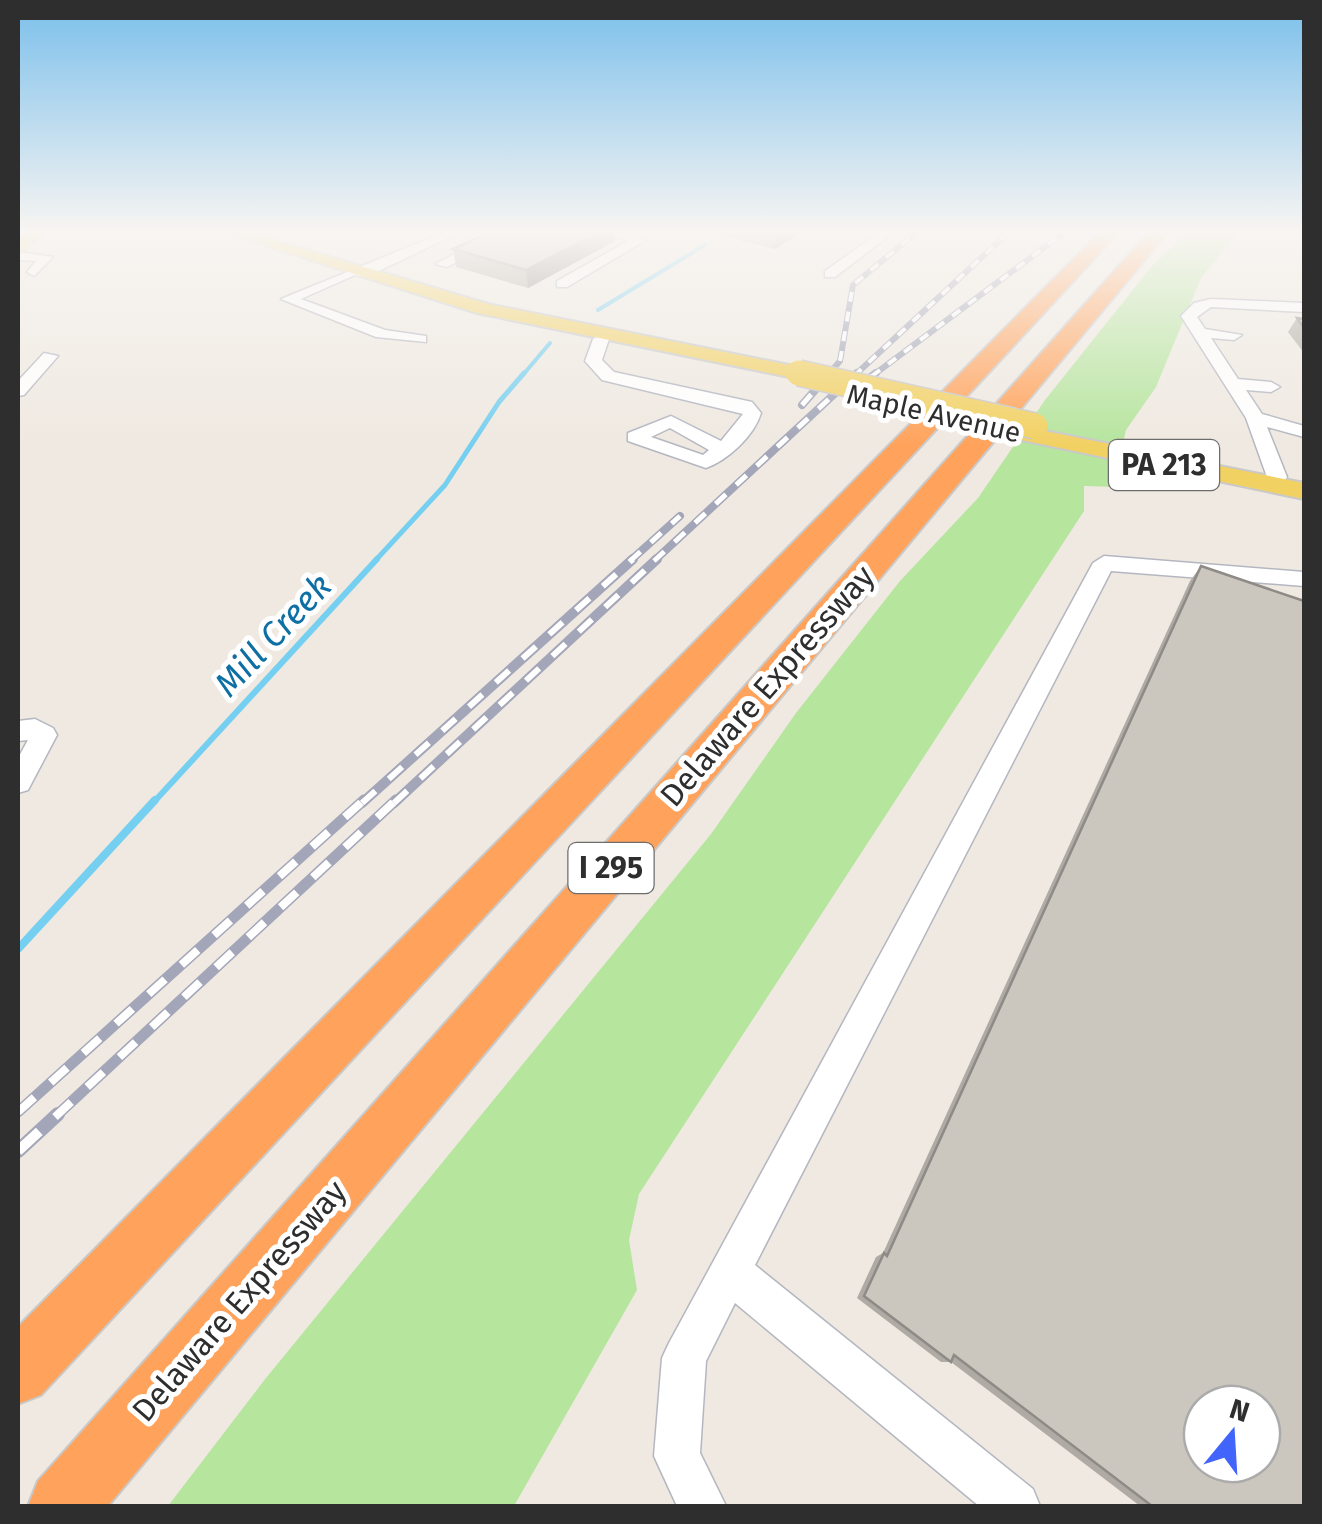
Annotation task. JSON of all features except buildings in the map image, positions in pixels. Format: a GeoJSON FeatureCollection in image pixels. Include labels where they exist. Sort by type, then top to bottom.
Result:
{"type":"FeatureCollection","features":[{"type":"Feature","properties":{"kind":"highway","name":"Delaware Expressway"},"geometry":{"type":"LineString","coordinates":[[18,1372],[1042,303]]}},
{"type":"Feature","properties":{"kind":"highway","name":"Delaware Expressway"},"geometry":{"type":"LineString","coordinates":[[63,1506],[1099,303]]}},
{"type":"Feature","properties":{"kind":"main road","name":"Maple Avenue"},"geometry":{"type":"LineString","coordinates":[[474,303],[1304,492]]}},
{"type":"Feature","properties":{"kind":"main road","name":"Maple Avenue"},"geometry":{"type":"LineString","coordinates":[[566,327],[601,339],[789,376]]}},
{"type":"Feature","properties":{"kind":"main road","name":"Maple Avenue"},"geometry":{"type":"LineString","coordinates":[[1030,430],[1304,482]]}},
{"type":"Feature","properties":{"kind":"street"},"geometry":{"type":"LineString","coordinates":[[297,303],[382,334],[420,339]]}},
{"type":"Feature","properties":{"kind":"street"},"geometry":{"type":"LineString","coordinates":[[1222,303],[1199,306],[1189,316],[1256,418],[1276,477]]}},
{"type":"Feature","properties":{"kind":"street"},"geometry":{"type":"LineString","coordinates":[[1247,303],[1304,307]]}},
{"type":"Feature","properties":{"kind":"street"},"geometry":{"type":"LineString","coordinates":[[1200,333],[1234,335]]}},
{"type":"Feature","properties":{"kind":"street"},"geometry":{"type":"LineString","coordinates":[[601,339],[593,361],[608,376],[746,406],[752,413],[751,421],[721,449]]}},
{"type":"Feature","properties":{"kind":"street"},"geometry":{"type":"LineString","coordinates":[[18,391],[50,356]]}},
{"type":"Feature","properties":{"kind":"street"},"geometry":{"type":"LineString","coordinates":[[1234,384],[1271,387]]}},
{"type":"Feature","properties":{"kind":"street"},"geometry":{"type":"LineString","coordinates":[[1256,418],[1304,431]]}},
{"type":"Feature","properties":{"kind":"street"},"geometry":{"type":"LineString","coordinates":[[702,1506],[676,1456],[684,1358],[1104,562],[1304,579]]}},
{"type":"Feature","properties":{"kind":"street"},"geometry":{"type":"LineString","coordinates":[[1246,574],[1304,605]]}},
{"type":"Feature","properties":{"kind":"street"},"geometry":{"type":"LineString","coordinates":[[18,730],[36,729],[44,735],[18,782]]}},
{"type":"Feature","properties":{"kind":"street"},"geometry":{"type":"LineString","coordinates":[[729,1271],[1016,1506]]}},
{"type":"Feature","properties":{"kind":"green space"},"geometry":{"type":"Polygon","coordinates":[[[1122,303],[1191,303],[1156,387],[1126,430],[1115,477],[1118,487],[1084,486],[1084,511],[639,1194],[629,1240],[637,1290],[514,1506],[168,1506],[266,1378],[711,834],[796,713],[900,581],[978,498],[1045,400],[1122,303]]]}},
{"type":"Feature","properties":{"kind":"waterway","name":"Mill Creek"},"geometry":{"type":"LineString","coordinates":[[598,310],[609,303]]}},
{"type":"Feature","properties":{"kind":"waterway","name":"Mill Creek"},"geometry":{"type":"LineString","coordinates":[[522,376],[550,343]]}},
{"type":"Feature","properties":{"kind":"waterway","name":"Mill Creek"},"geometry":{"type":"LineString","coordinates":[[375,561],[445,485],[499,402],[524,373]]}},
{"type":"Feature","properties":{"kind":"waterway","name":"Mill Creek"},"geometry":{"type":"LineString","coordinates":[[153,803],[377,559]]}},
{"type":"Feature","properties":{"kind":"waterway","name":"Mill Creek"},"geometry":{"type":"LineString","coordinates":[[18,949],[155,800]]}},
{"type":"Feature","properties":{"kind":"railway"},"geometry":{"type":"LineString","coordinates":[[827,376],[840,361],[850,303]]}},
{"type":"Feature","properties":{"kind":"railway"},"geometry":{"type":"LineString","coordinates":[[854,376],[932,303]]}},
{"type":"Feature","properties":{"kind":"railway"},"geometry":{"type":"LineString","coordinates":[[872,376],[970,303]]}},
{"type":"Feature","properties":{"kind":"railway"},"geometry":{"type":"LineString","coordinates":[[802,405],[830,373]]}},
{"type":"Feature","properties":{"kind":"railway"},"geometry":{"type":"LineString","coordinates":[[654,561],[857,373]]}},
{"type":"Feature","properties":{"kind":"railway"},"geometry":{"type":"LineString","coordinates":[[861,384],[876,373]]}},
{"type":"Feature","properties":{"kind":"railway"},"geometry":{"type":"LineString","coordinates":[[630,561],[680,516]]}},
{"type":"Feature","properties":{"kind":"railway"},"geometry":{"type":"LineString","coordinates":[[362,803],[633,559]]}},
{"type":"Feature","properties":{"kind":"railway"},"geometry":{"type":"LineString","coordinates":[[394,803],[657,559]]}},
{"type":"Feature","properties":{"kind":"railway"},"geometry":{"type":"LineString","coordinates":[[18,1112],[364,800]]}},
{"type":"Feature","properties":{"kind":"railway"},"geometry":{"type":"LineString","coordinates":[[55,1117],[396,800]]}},
{"type":"Feature","properties":{"kind":"railway"},"geometry":{"type":"LineString","coordinates":[[18,1151],[58,1114]]}}]}
